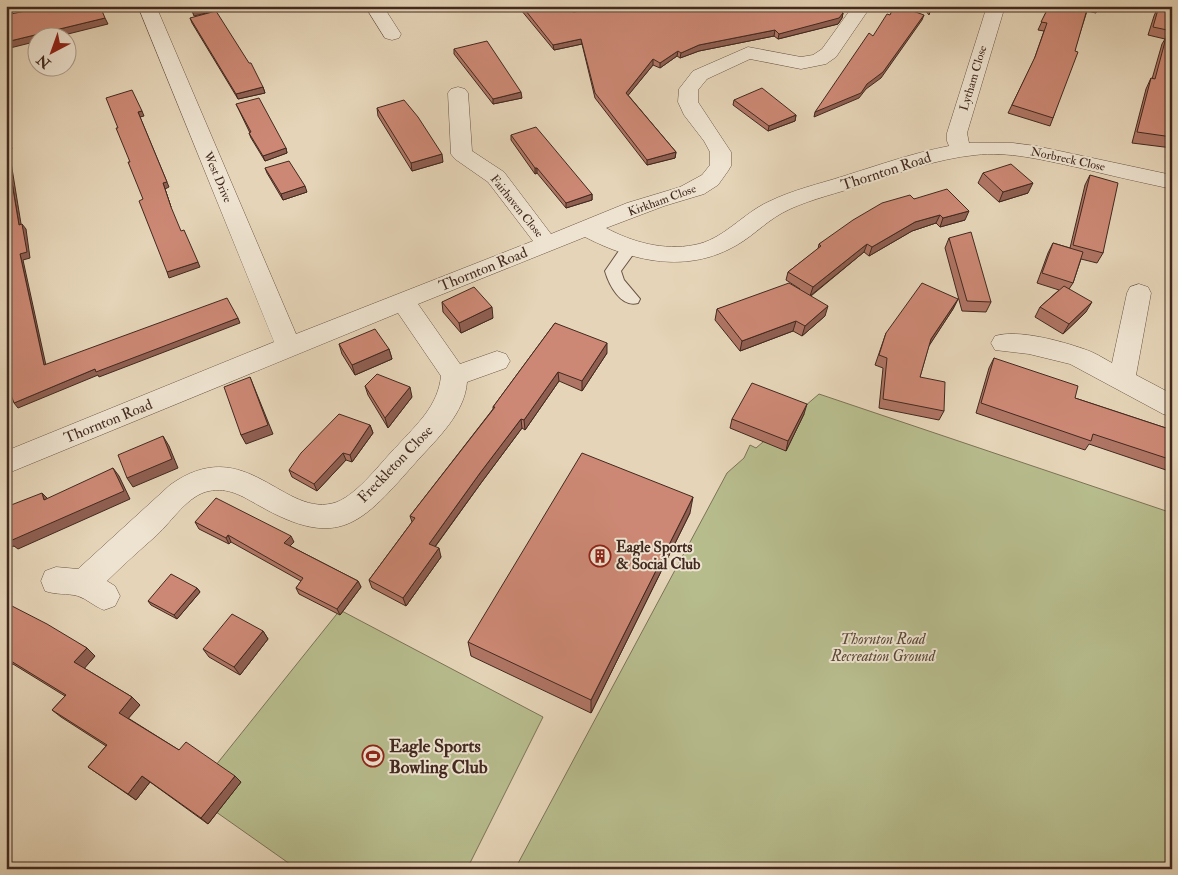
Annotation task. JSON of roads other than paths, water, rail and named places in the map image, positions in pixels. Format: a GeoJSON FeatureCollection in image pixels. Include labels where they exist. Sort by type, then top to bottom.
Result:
{"type":"FeatureCollection","features":[{"type":"Feature","properties":{"kind":"street"},"geometry":{"type":"LineString","coordinates":[[6,15],[49,6]]}},
{"type":"Feature","properties":{"kind":"street","name":"West Drive"},"geometry":{"type":"LineString","coordinates":[[147,6],[289,347]]}},
{"type":"Feature","properties":{"kind":"street"},"geometry":{"type":"LineString","coordinates":[[374,6],[392,34]]}},
{"type":"Feature","properties":{"kind":"street","name":"Kirkham Close"},"geometry":{"type":"LineString","coordinates":[[587,228],[647,204],[699,187],[716,174],[720,166],[720,148],[716,140],[694,116],[687,100],[687,93],[694,80],[700,75],[747,46],[801,63],[819,60],[829,53],[862,6]]}},
{"type":"Feature","properties":{"kind":"street","name":"Lytham Close"},"geometry":{"type":"LineString","coordinates":[[962,150],[957,141],[957,133],[996,6]]}},
{"type":"Feature","properties":{"kind":"street","name":"Fairhaven Close"},"geometry":{"type":"LineString","coordinates":[[458,93],[462,154],[496,177],[547,244]]}},
{"type":"Feature","properties":{"kind":"street","name":"Norbreck Close"},"geometry":{"type":"LineString","coordinates":[[962,150],[993,148],[1036,152],[1172,182]]}},
{"type":"Feature","properties":{"kind":"street","name":"Thornton Road"},"geometry":{"type":"LineString","coordinates":[[6,463],[587,228],[609,241],[629,249],[673,255],[697,253],[729,239],[754,219],[789,201],[931,156],[962,150]]}},
{"type":"Feature","properties":{"kind":"street"},"geometry":{"type":"LineString","coordinates":[[1122,379],[1139,293]]}},
{"type":"Feature","properties":{"kind":"street"},"geometry":{"type":"LineString","coordinates":[[403,301],[454,376],[496,360]]}},
{"type":"Feature","properties":{"kind":"street"},"geometry":{"type":"LineString","coordinates":[[996,341],[1029,345],[1077,356],[1172,407]]}},
{"type":"Feature","properties":{"kind":"street","name":"Freckleton Close"},"geometry":{"type":"LineString","coordinates":[[81,587],[106,561],[149,524],[179,494],[192,485],[206,479],[236,480],[312,517],[328,518],[344,513],[361,502],[415,446],[442,412],[455,388],[454,376]]}},
{"type":"Feature","properties":{"kind":"lane"},"geometry":{"type":"LineString","coordinates":[[629,249],[613,271],[616,282],[632,299]]}},
{"type":"Feature","properties":{"kind":"place","name":"Eagle Sports & Social Club"},"geometry":{"type":"Point","coordinates":[600,556]}},
{"type":"Feature","properties":{"kind":"place","name":"Eagle Sports Bowling Club"},"geometry":{"type":"Point","coordinates":[373,756]}},
{"type":"Feature","properties":{"kind":"park label","name":"Thornton Road Recreation Ground"},"geometry":{"type":"Point","coordinates":[883,648]}}]}
